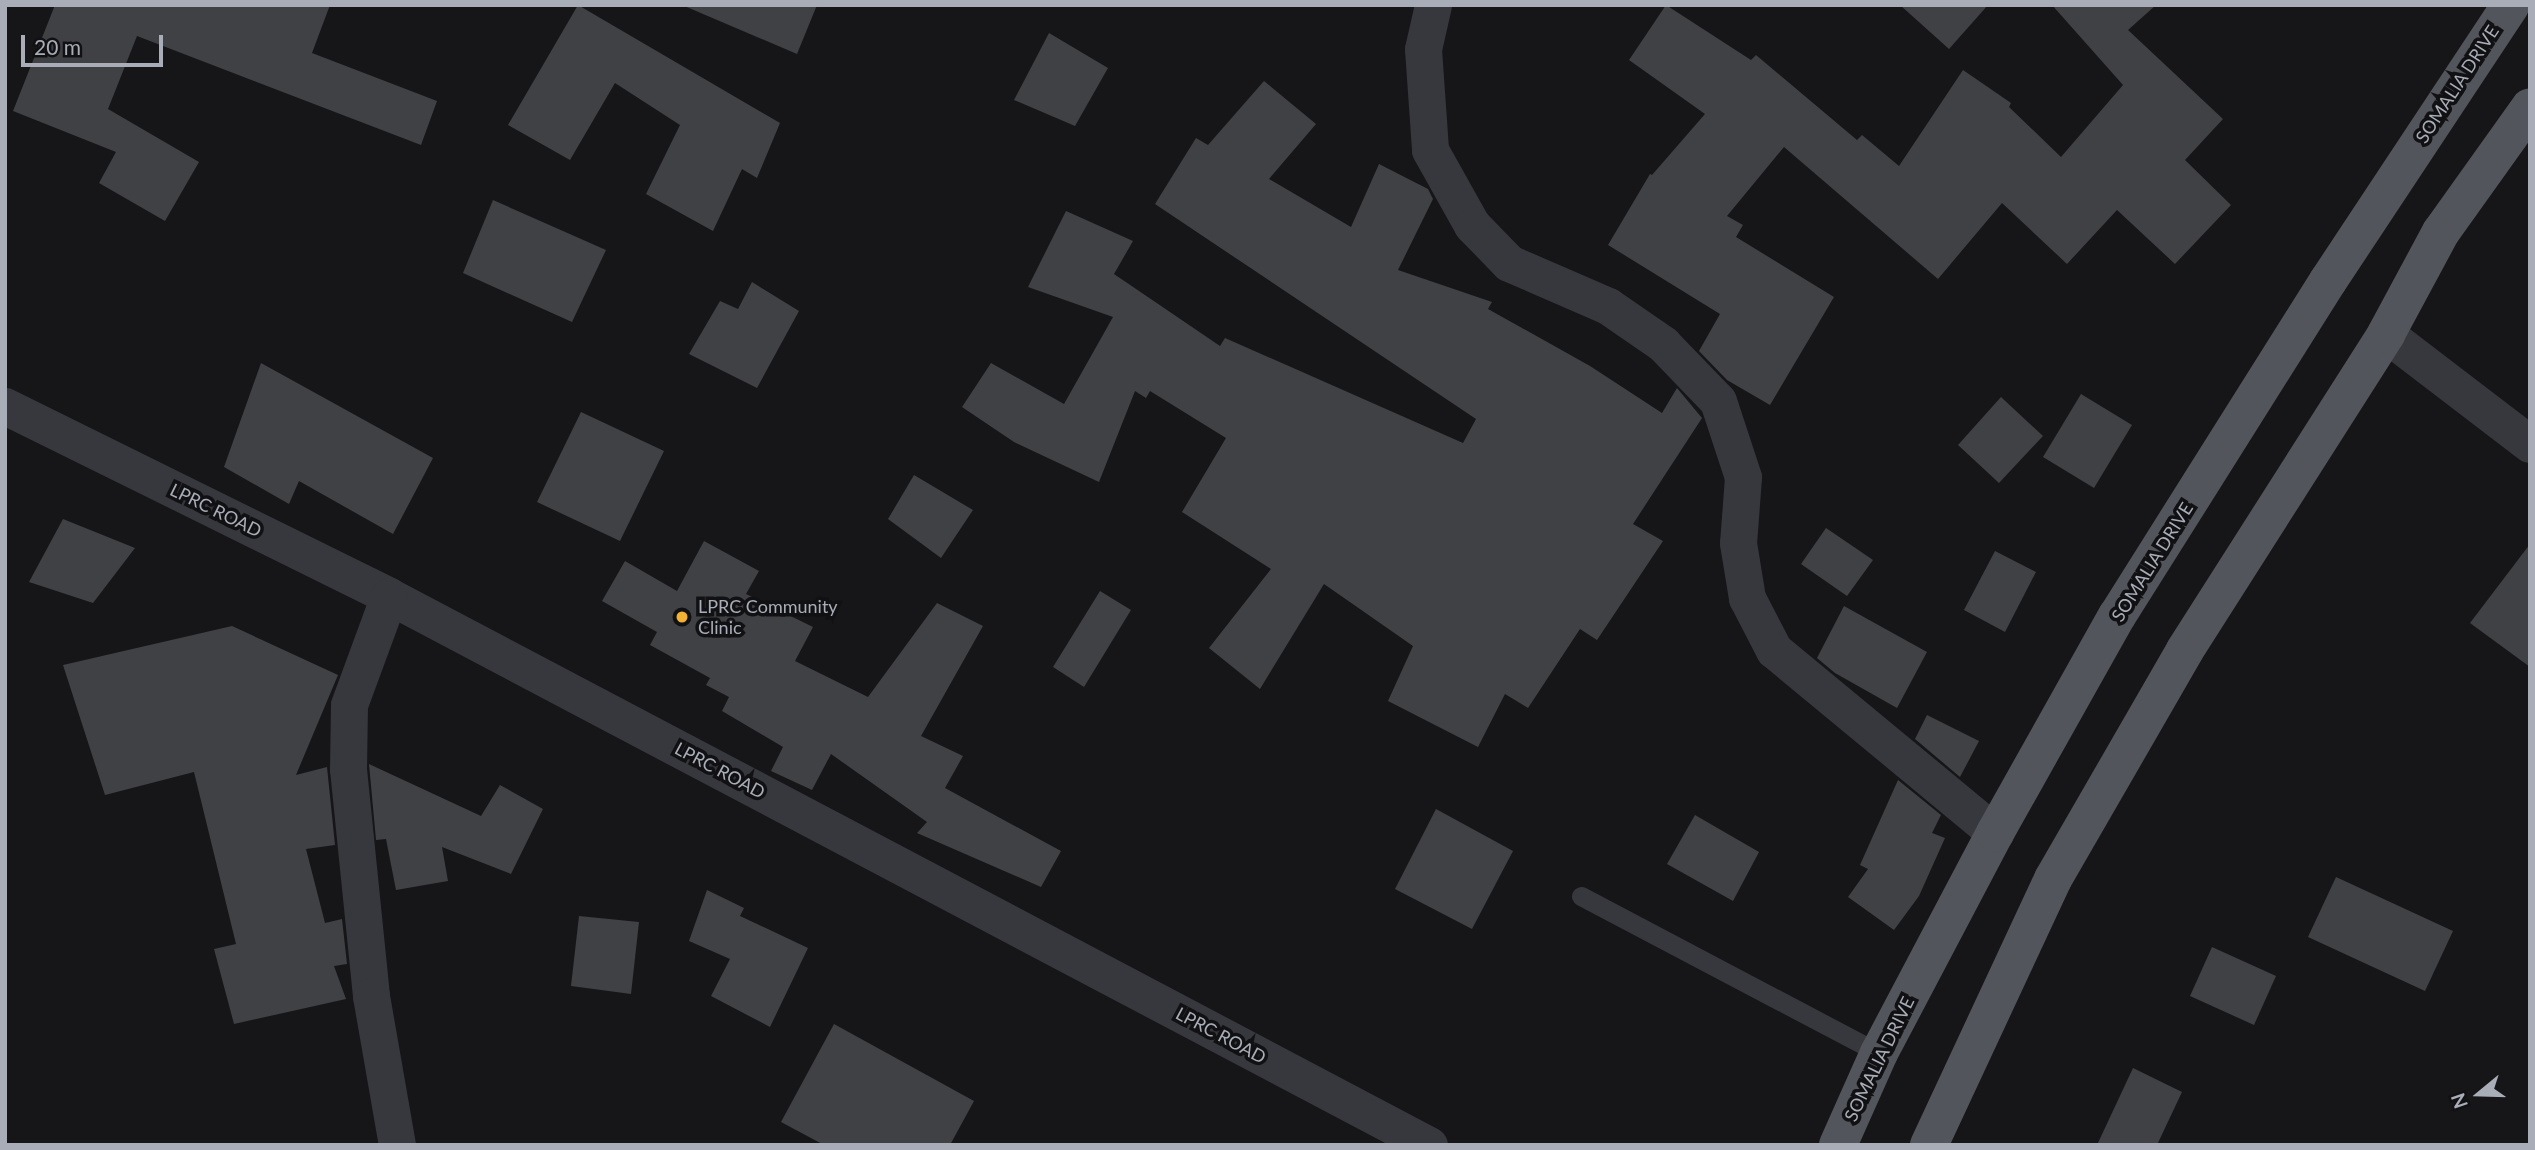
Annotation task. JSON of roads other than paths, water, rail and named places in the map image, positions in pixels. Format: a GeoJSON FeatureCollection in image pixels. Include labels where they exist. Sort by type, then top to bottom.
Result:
{"type":"FeatureCollection","features":[{"type":"Feature","properties":{"kind":"main road","name":"SOMALIA DRIVE"},"geometry":{"type":"LineString","coordinates":[[1838,1145],[1879,1053],[1995,833],[2124,605],[2328,281],[2511,5]]}},
{"type":"Feature","properties":{"kind":"main road"},"geometry":{"type":"LineString","coordinates":[[1929,1145],[2053,878],[2185,650],[2386,334],[2441,232],[2530,107]]}},
{"type":"Feature","properties":{"kind":"street"},"geometry":{"type":"LineString","coordinates":[[1433,5],[1423,49],[1430,150],[1472,225],[1509,263],[1608,306],[1663,344],[1718,401],[1743,477],[1738,543],[1747,598],[1774,650],[1995,833]]}},
{"type":"Feature","properties":{"kind":"street"},"geometry":{"type":"LineString","coordinates":[[2386,334],[2530,443]]}},
{"type":"Feature","properties":{"kind":"street","name":"LPRC ROAD"},"geometry":{"type":"LineString","coordinates":[[5,406],[389,596],[1429,1145]]}},
{"type":"Feature","properties":{"kind":"street"},"geometry":{"type":"LineString","coordinates":[[389,596],[349,705],[348,769],[371,996],[397,1145]]}},
{"type":"Feature","properties":{"kind":"lane"},"geometry":{"type":"LineString","coordinates":[[1581,896],[1879,1053]]}},
{"type":"Feature","properties":{"kind":"place","name":"LPRC Community Clinic"},"geometry":{"type":"Point","coordinates":[682,617]}}]}
